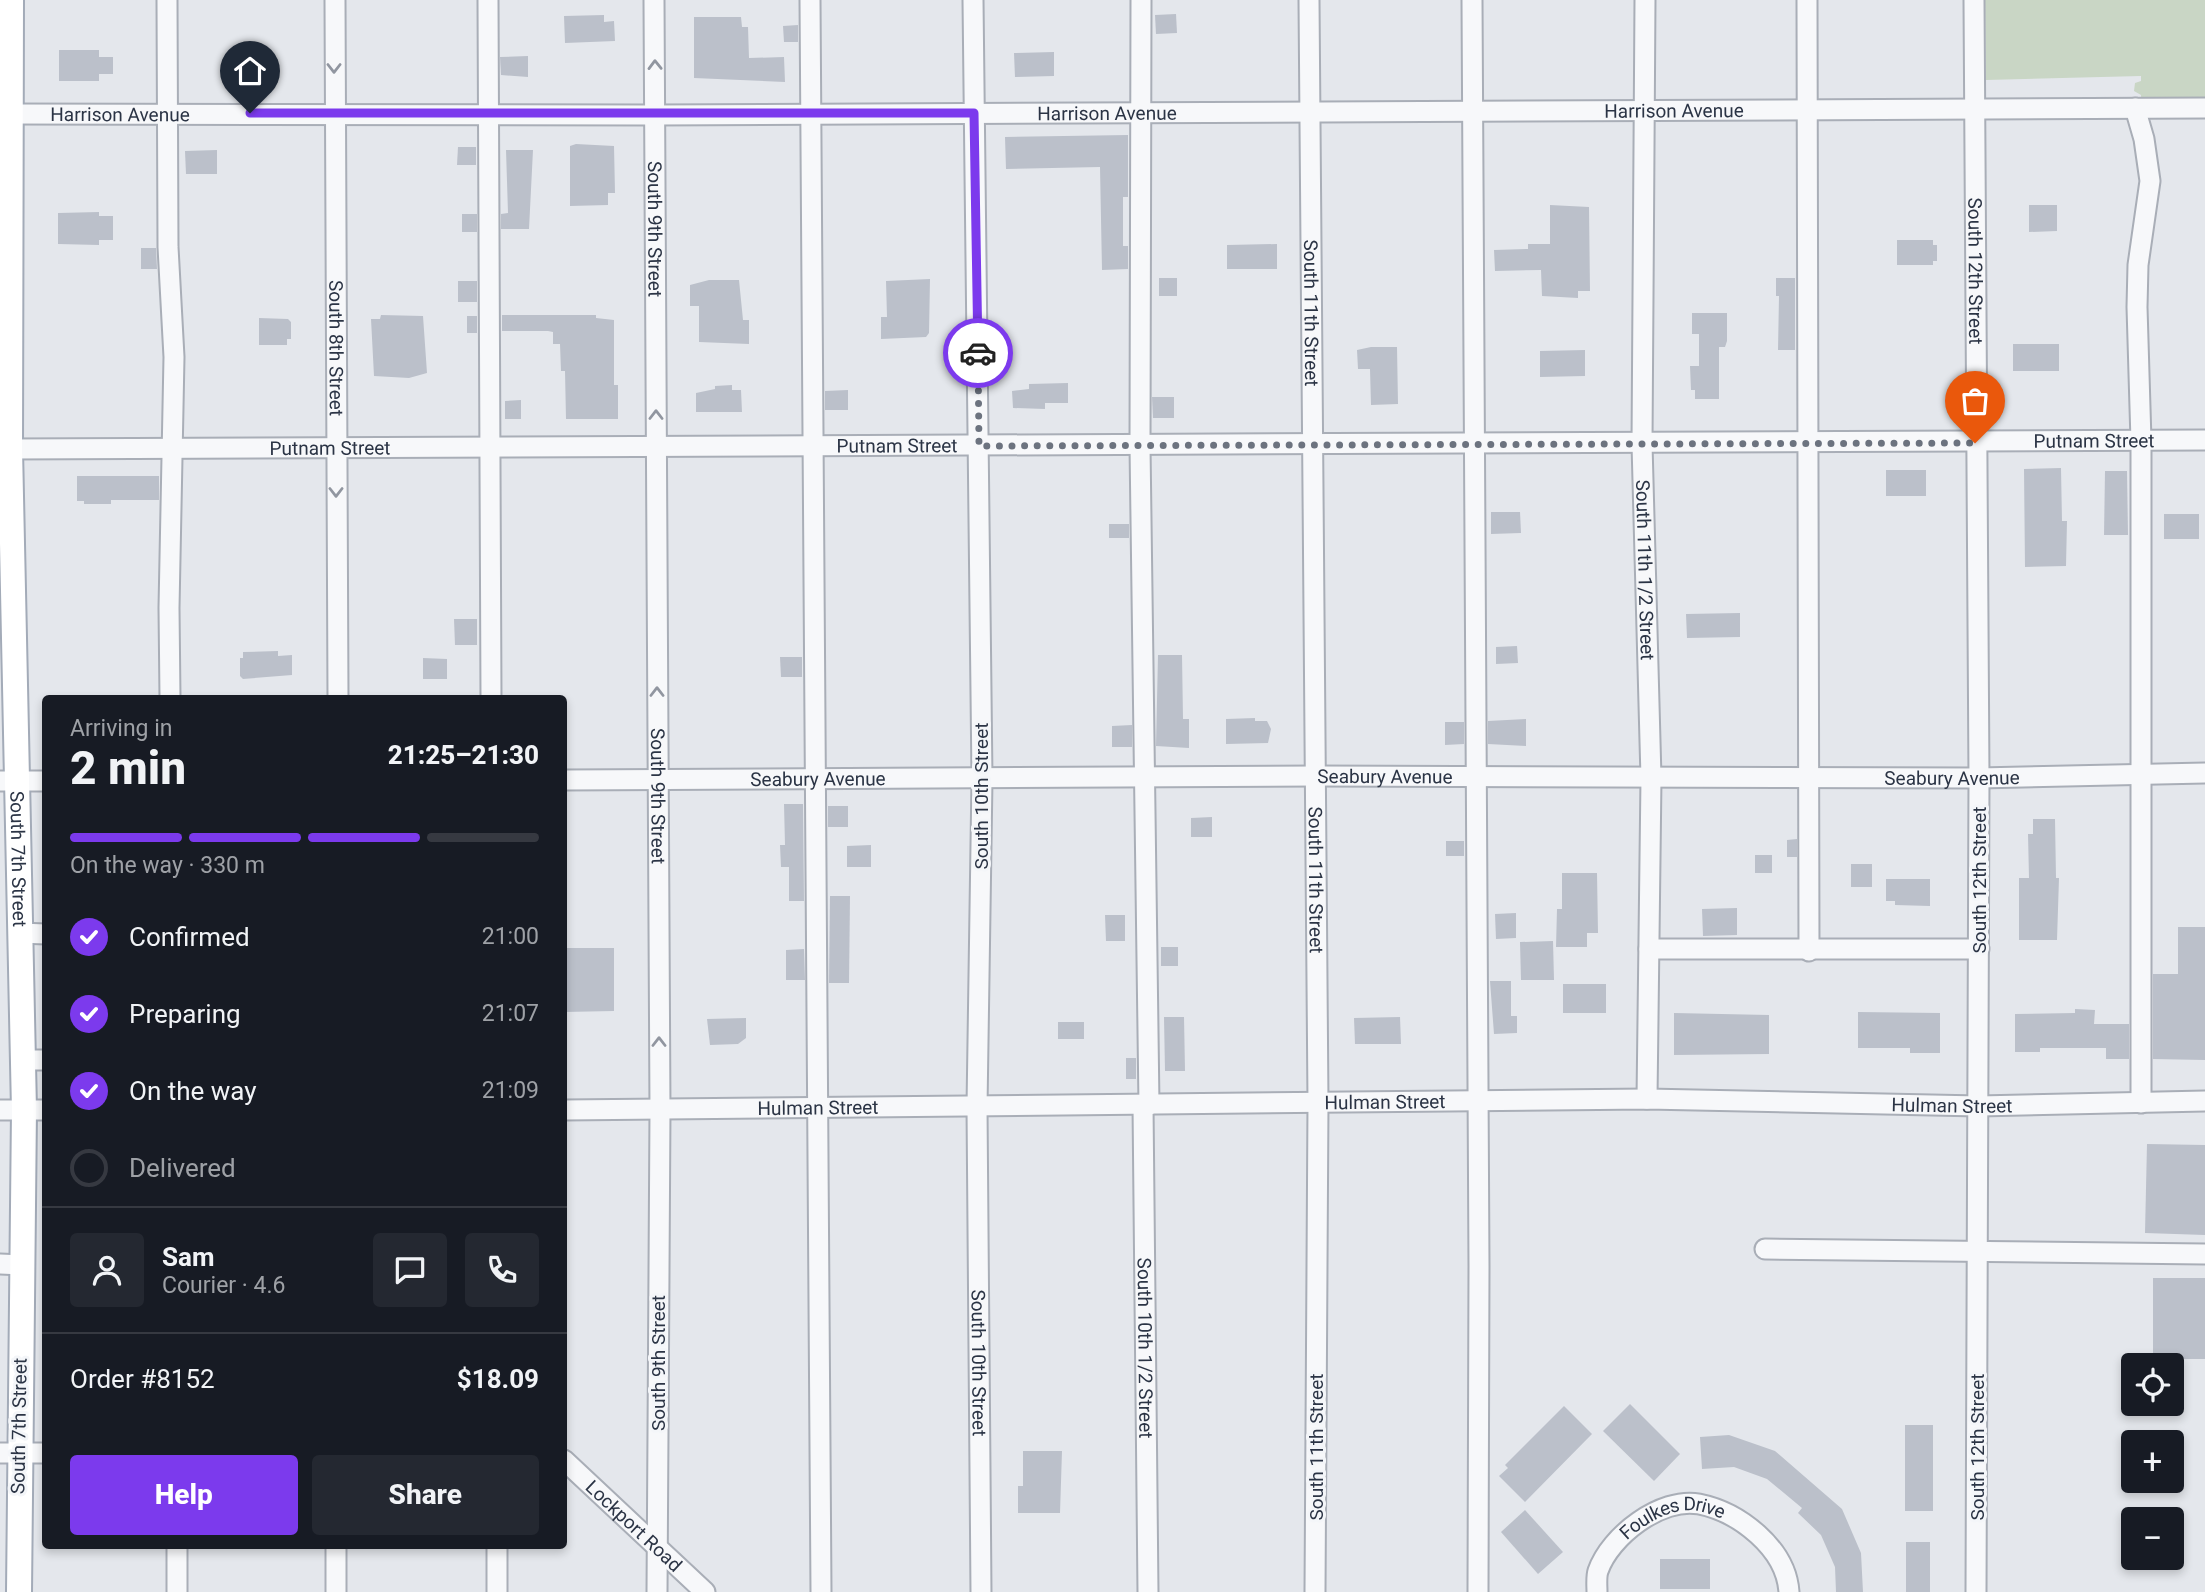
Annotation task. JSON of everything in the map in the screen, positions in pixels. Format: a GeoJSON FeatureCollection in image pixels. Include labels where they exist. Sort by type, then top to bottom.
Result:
{"type":"FeatureCollection","features":[{"type":"Feature","properties":{"kind":"main road","name":"South 7th Street"},"geometry":{"type":"LineString","coordinates":[[11,0],[5,337],[10,449],[9,781],[19,933],[34,1060],[23,1110],[11,1264],[9,1453],[19,1592]]}},
{"type":"Feature","properties":{"kind":"street"},"geometry":{"type":"LineString","coordinates":[[167,0],[168,247],[174,357],[170,695]]}},
{"type":"Feature","properties":{"kind":"street","name":"South 8th Street"},"geometry":{"type":"LineString","coordinates":[[335,0],[338,695]]}},
{"type":"Feature","properties":{"kind":"street"},"geometry":{"type":"LineString","coordinates":[[488,0],[491,695]]}},
{"type":"Feature","properties":{"kind":"street","name":"South 9th Street"},"geometry":{"type":"LineString","coordinates":[[654,0],[660,1110],[657,1592]]}},
{"type":"Feature","properties":{"kind":"street"},"geometry":{"type":"LineString","coordinates":[[810,0],[812,447],[816,562],[821,1592]]}},
{"type":"Feature","properties":{"kind":"street","name":"South 10th Street"},"geometry":{"type":"LineString","coordinates":[[973,0],[982,779],[977,1107],[981,1592]]}},
{"type":"Feature","properties":{"kind":"street","name":"South 10th 1/2 Street"},"geometry":{"type":"LineString","coordinates":[[1142,0],[1140,446],[1148,1592]]}},
{"type":"Feature","properties":{"kind":"street","name":"South 11th Street"},"geometry":{"type":"LineString","coordinates":[[1309,0],[1318,1103],[1315,1592]]}},
{"type":"Feature","properties":{"kind":"street"},"geometry":{"type":"LineString","coordinates":[[1472,0],[1478,1592]]}},
{"type":"Feature","properties":{"kind":"street","name":"South 11th 1/2 Street"},"geometry":{"type":"LineString","coordinates":[[1645,0],[1643,444],[1651,778],[1647,1099]]}},
{"type":"Feature","properties":{"kind":"street"},"geometry":{"type":"LineString","coordinates":[[1807,0],[1809,951]]}},
{"type":"Feature","properties":{"kind":"street","name":"South 12th Street"},"geometry":{"type":"LineString","coordinates":[[1974,0],[1979,778],[1976,1592]]}},
{"type":"Feature","properties":{"kind":"street"},"geometry":{"type":"LineString","coordinates":[[2135,108],[2144,139],[2150,181],[2138,264],[2141,441],[2141,1102]]}},
{"type":"Feature","properties":{"kind":"street","name":"Harrison Avenue"},"geometry":{"type":"LineString","coordinates":[[10,114],[656,115],[2205,108]]}},
{"type":"Feature","properties":{"kind":"street","name":"Putnam Street"},"geometry":{"type":"LineString","coordinates":[[10,449],[1808,444],[2205,440]]}},
{"type":"Feature","properties":{"kind":"street","name":"Seabury Avenue"},"geometry":{"type":"LineString","coordinates":[[567,780],[1316,776],[1979,778],[2205,773]]}},
{"type":"Feature","properties":{"kind":"street"},"geometry":{"type":"LineString","coordinates":[[9,781],[42,781]]}},
{"type":"Feature","properties":{"kind":"street"},"geometry":{"type":"LineString","coordinates":[[19,933],[42,933]]}},
{"type":"Feature","properties":{"kind":"street"},"geometry":{"type":"LineString","coordinates":[[1649,948],[1979,950]]}},
{"type":"Feature","properties":{"kind":"street","name":"Hulman Street"},"geometry":{"type":"LineString","coordinates":[[567,1110],[1647,1099],[1979,1106],[2205,1101]]}},
{"type":"Feature","properties":{"kind":"street"},"geometry":{"type":"LineString","coordinates":[[1765,1249],[2205,1254]]}},
{"type":"Feature","properties":{"kind":"street"},"geometry":{"type":"LineString","coordinates":[[9,1453],[42,1453]]}},
{"type":"Feature","properties":{"kind":"street","name":"Lockport Road"},"geometry":{"type":"LineString","coordinates":[[567,1463],[705,1592]]}},
{"type":"Feature","properties":{"kind":"street","name":"Foulkes Drive"},"geometry":{"type":"LineString","coordinates":[[1597,1592],[1598,1572],[1619,1536],[1657,1510],[1697,1503],[1736,1517],[1771,1546],[1789,1592]]}},
{"type":"Feature","properties":{"kind":"street"},"geometry":{"type":"LineString","coordinates":[[177,1549],[177,1592]]}},
{"type":"Feature","properties":{"kind":"street"},"geometry":{"type":"LineString","coordinates":[[336,1549],[336,1592]]}},
{"type":"Feature","properties":{"kind":"street"},"geometry":{"type":"LineString","coordinates":[[497,1549],[497,1592]]}},
{"type":"Feature","properties":{"kind":"green space"},"geometry":{"type":"Polygon","coordinates":[[[1985,0],[2205,0],[2205,104],[2141,103],[2141,95],[2134,91],[2135,83],[2141,81],[2141,76],[1986,80],[1985,0]]]}},
{"type":"Feature","properties":{"kind":"building"},"geometry":{"type":"Polygon","coordinates":[[[1176,14],[1177,33],[1156,34],[1155,15],[1176,14]]]}},
{"type":"Feature","properties":{"kind":"building"},"geometry":{"type":"Polygon","coordinates":[[[604,15],[604,22],[614,21],[615,41],[565,43],[564,16],[604,15]]]}},
{"type":"Feature","properties":{"kind":"building"},"geometry":{"type":"Polygon","coordinates":[[[694,17],[741,17],[742,27],[748,27],[749,58],[784,57],[785,82],[694,78],[694,17]]]}},
{"type":"Feature","properties":{"kind":"building"},"geometry":{"type":"Polygon","coordinates":[[[798,25],[798,42],[784,42],[783,26],[798,25]]]}},
{"type":"Feature","properties":{"kind":"building"},"geometry":{"type":"Polygon","coordinates":[[[59,50],[99,50],[99,57],[113,57],[113,74],[99,74],[99,81],[59,81],[59,50]]]}},
{"type":"Feature","properties":{"kind":"building"},"geometry":{"type":"Polygon","coordinates":[[[1054,52],[1054,76],[1015,77],[1014,53],[1054,52]]]}},
{"type":"Feature","properties":{"kind":"building"},"geometry":{"type":"Polygon","coordinates":[[[528,56],[528,77],[501,75],[500,57],[528,56]]]}},
{"type":"Feature","properties":{"kind":"building"},"geometry":{"type":"Polygon","coordinates":[[[1128,135],[1128,197],[1123,197],[1123,246],[1128,246],[1128,269],[1102,270],[1100,167],[1006,169],[1005,137],[1128,135]]]}},
{"type":"Feature","properties":{"kind":"building"},"geometry":{"type":"Polygon","coordinates":[[[570,146],[614,146],[615,193],[608,193],[608,205],[570,206],[570,146]]]}},
{"type":"Feature","properties":{"kind":"building"},"geometry":{"type":"Polygon","coordinates":[[[458,147],[476,147],[476,165],[457,165],[458,147]]]}},
{"type":"Feature","properties":{"kind":"building"},"geometry":{"type":"Polygon","coordinates":[[[217,150],[217,174],[186,174],[185,151],[217,150]]]}},
{"type":"Feature","properties":{"kind":"building"},"geometry":{"type":"Polygon","coordinates":[[[506,150],[533,150],[529,229],[501,229],[501,214],[508,213],[506,150]]]}},
{"type":"Feature","properties":{"kind":"building"},"geometry":{"type":"Polygon","coordinates":[[[1550,205],[1589,207],[1590,291],[1578,291],[1578,298],[1542,296],[1541,270],[1495,271],[1494,250],[1528,249],[1528,244],[1550,244],[1550,205]]]}},
{"type":"Feature","properties":{"kind":"building"},"geometry":{"type":"Polygon","coordinates":[[[2029,205],[2057,205],[2057,231],[2029,232],[2029,205]]]}},
{"type":"Feature","properties":{"kind":"building"},"geometry":{"type":"Polygon","coordinates":[[[99,212],[99,216],[113,216],[113,240],[99,240],[99,245],[58,244],[58,213],[99,212]]]}},
{"type":"Feature","properties":{"kind":"building"},"geometry":{"type":"Polygon","coordinates":[[[462,214],[477,214],[477,232],[462,232],[462,214]]]}},
{"type":"Feature","properties":{"kind":"building"},"geometry":{"type":"Polygon","coordinates":[[[1897,240],[1933,240],[1933,245],[1937,245],[1937,261],[1933,261],[1933,265],[1897,265],[1897,240]]]}},
{"type":"Feature","properties":{"kind":"building"},"geometry":{"type":"Polygon","coordinates":[[[1277,244],[1277,269],[1227,269],[1227,245],[1277,244]]]}},
{"type":"Feature","properties":{"kind":"building"},"geometry":{"type":"Polygon","coordinates":[[[141,248],[156,248],[157,269],[141,269],[141,248]]]}},
{"type":"Feature","properties":{"kind":"building"},"geometry":{"type":"Polygon","coordinates":[[[1159,278],[1177,278],[1177,296],[1159,296],[1159,278]]]}},
{"type":"Feature","properties":{"kind":"building"},"geometry":{"type":"Polygon","coordinates":[[[1776,278],[1795,278],[1795,350],[1778,350],[1779,296],[1776,296],[1776,278]]]}},
{"type":"Feature","properties":{"kind":"building"},"geometry":{"type":"Polygon","coordinates":[[[930,279],[929,333],[926,337],[881,339],[881,317],[887,317],[886,281],[930,279]]]}},
{"type":"Feature","properties":{"kind":"building"},"geometry":{"type":"Polygon","coordinates":[[[709,280],[739,280],[743,320],[749,320],[749,344],[699,342],[699,306],[690,306],[690,285],[709,280]]]}},
{"type":"Feature","properties":{"kind":"building"},"geometry":{"type":"Polygon","coordinates":[[[458,281],[477,281],[477,302],[458,302],[458,281]]]}},
{"type":"Feature","properties":{"kind":"building"},"geometry":{"type":"Polygon","coordinates":[[[1692,313],[1727,313],[1727,341],[1725,347],[1719,347],[1719,399],[1695,399],[1695,390],[1691,390],[1690,366],[1699,366],[1699,334],[1692,334],[1692,313]]]}},
{"type":"Feature","properties":{"kind":"building"},"geometry":{"type":"Polygon","coordinates":[[[381,315],[423,316],[427,373],[409,378],[374,376],[371,319],[380,319],[381,315]]]}},
{"type":"Feature","properties":{"kind":"building"},"geometry":{"type":"Polygon","coordinates":[[[502,315],[596,315],[596,318],[614,320],[614,385],[618,385],[618,419],[566,419],[565,371],[561,371],[560,344],[553,344],[553,332],[502,331],[502,315]]]}},
{"type":"Feature","properties":{"kind":"building"},"geometry":{"type":"Polygon","coordinates":[[[467,316],[477,316],[477,333],[467,333],[467,316]]]}},
{"type":"Feature","properties":{"kind":"building"},"geometry":{"type":"Polygon","coordinates":[[[259,318],[288,319],[291,322],[291,339],[287,339],[287,345],[259,345],[259,318]]]}},
{"type":"Feature","properties":{"kind":"building"},"geometry":{"type":"Polygon","coordinates":[[[2013,344],[2059,344],[2059,371],[2013,371],[2013,344]]]}},
{"type":"Feature","properties":{"kind":"building"},"geometry":{"type":"Polygon","coordinates":[[[1397,347],[1398,404],[1371,405],[1370,369],[1358,369],[1357,350],[1397,347]]]}},
{"type":"Feature","properties":{"kind":"building"},"geometry":{"type":"Polygon","coordinates":[[[1585,350],[1585,376],[1540,377],[1540,351],[1585,350]]]}},
{"type":"Feature","properties":{"kind":"building"},"geometry":{"type":"Polygon","coordinates":[[[1068,383],[1068,403],[1045,403],[1045,409],[1013,408],[1012,391],[1029,389],[1029,384],[1068,383]]]}},
{"type":"Feature","properties":{"kind":"building"},"geometry":{"type":"Polygon","coordinates":[[[732,385],[732,390],[741,390],[742,412],[696,412],[696,393],[715,389],[715,386],[732,385]]]}},
{"type":"Feature","properties":{"kind":"building"},"geometry":{"type":"Polygon","coordinates":[[[848,390],[848,410],[825,410],[825,391],[848,390]]]}},
{"type":"Feature","properties":{"kind":"building"},"geometry":{"type":"Polygon","coordinates":[[[1152,397],[1174,397],[1174,418],[1153,418],[1152,397]]]}},
{"type":"Feature","properties":{"kind":"building"},"geometry":{"type":"Polygon","coordinates":[[[521,400],[521,419],[505,419],[505,401],[521,400]]]}},
{"type":"Feature","properties":{"kind":"building"},"geometry":{"type":"Polygon","coordinates":[[[2061,468],[2062,521],[2067,521],[2066,566],[2025,567],[2024,469],[2061,468]]]}},
{"type":"Feature","properties":{"kind":"building"},"geometry":{"type":"Polygon","coordinates":[[[1886,470],[1926,470],[1926,496],[1886,496],[1886,470]]]}},
{"type":"Feature","properties":{"kind":"building"},"geometry":{"type":"Polygon","coordinates":[[[2105,471],[2127,471],[2128,535],[2104,535],[2105,471]]]}},
{"type":"Feature","properties":{"kind":"building"},"geometry":{"type":"Polygon","coordinates":[[[77,476],[159,476],[159,500],[111,500],[111,504],[84,504],[84,501],[77,501],[77,476]]]}},
{"type":"Feature","properties":{"kind":"building"},"geometry":{"type":"Polygon","coordinates":[[[1491,512],[1520,512],[1521,533],[1491,534],[1491,512]]]}},
{"type":"Feature","properties":{"kind":"building"},"geometry":{"type":"Polygon","coordinates":[[[2164,514],[2199,514],[2199,539],[2164,539],[2164,514]]]}},
{"type":"Feature","properties":{"kind":"building"},"geometry":{"type":"Polygon","coordinates":[[[1109,524],[1129,524],[1129,538],[1109,538],[1109,524]]]}},
{"type":"Feature","properties":{"kind":"building"},"geometry":{"type":"Polygon","coordinates":[[[1740,613],[1740,637],[1687,638],[1686,614],[1740,613]]]}},
{"type":"Feature","properties":{"kind":"building"},"geometry":{"type":"Polygon","coordinates":[[[454,619],[477,619],[477,645],[455,645],[454,619]]]}},
{"type":"Feature","properties":{"kind":"building"},"geometry":{"type":"Polygon","coordinates":[[[1517,646],[1518,663],[1496,664],[1496,647],[1517,646]]]}},
{"type":"Feature","properties":{"kind":"building"},"geometry":{"type":"Polygon","coordinates":[[[278,651],[278,656],[292,655],[292,675],[243,679],[240,676],[240,658],[243,658],[243,652],[278,651]]]}},
{"type":"Feature","properties":{"kind":"building"},"geometry":{"type":"Polygon","coordinates":[[[1158,655],[1182,655],[1183,719],[1189,719],[1189,748],[1156,746],[1158,655]]]}},
{"type":"Feature","properties":{"kind":"building"},"geometry":{"type":"Polygon","coordinates":[[[780,657],[802,657],[802,677],[781,677],[780,657]]]}},
{"type":"Feature","properties":{"kind":"building"},"geometry":{"type":"Polygon","coordinates":[[[423,658],[447,659],[447,679],[423,679],[423,658]]]}},
{"type":"Feature","properties":{"kind":"building"},"geometry":{"type":"Polygon","coordinates":[[[1255,718],[1255,721],[1267,721],[1271,729],[1268,743],[1226,744],[1226,719],[1255,718]]]}},
{"type":"Feature","properties":{"kind":"building"},"geometry":{"type":"Polygon","coordinates":[[[1526,719],[1526,746],[1488,744],[1488,721],[1526,719]]]}},
{"type":"Feature","properties":{"kind":"building"},"geometry":{"type":"Polygon","coordinates":[[[1445,722],[1464,722],[1464,744],[1445,745],[1445,722]]]}},
{"type":"Feature","properties":{"kind":"building"},"geometry":{"type":"Polygon","coordinates":[[[1132,725],[1132,747],[1112,747],[1112,726],[1132,725]]]}},
{"type":"Feature","properties":{"kind":"building"},"geometry":{"type":"Polygon","coordinates":[[[784,804],[803,804],[804,901],[789,901],[789,867],[781,867],[780,845],[785,845],[784,804]]]}},
{"type":"Feature","properties":{"kind":"building"},"geometry":{"type":"Polygon","coordinates":[[[828,806],[848,806],[848,827],[828,827],[828,806]]]}},
{"type":"Feature","properties":{"kind":"building"},"geometry":{"type":"Polygon","coordinates":[[[1212,817],[1212,837],[1191,837],[1191,818],[1212,817]]]}},
{"type":"Feature","properties":{"kind":"building"},"geometry":{"type":"Polygon","coordinates":[[[2033,819],[2055,819],[2056,878],[2059,878],[2057,940],[2019,940],[2019,878],[2029,878],[2028,834],[2033,834],[2033,819]]]}},
{"type":"Feature","properties":{"kind":"building"},"geometry":{"type":"Polygon","coordinates":[[[1797,839],[1797,857],[1787,857],[1787,840],[1797,839]]]}},
{"type":"Feature","properties":{"kind":"building"},"geometry":{"type":"Polygon","coordinates":[[[1446,841],[1464,841],[1464,856],[1446,856],[1446,841]]]}},
{"type":"Feature","properties":{"kind":"building"},"geometry":{"type":"Polygon","coordinates":[[[871,845],[871,867],[847,867],[847,846],[871,845]]]}},
{"type":"Feature","properties":{"kind":"building"},"geometry":{"type":"Polygon","coordinates":[[[1755,855],[1772,855],[1772,873],[1755,873],[1755,855]]]}},
{"type":"Feature","properties":{"kind":"building"},"geometry":{"type":"Polygon","coordinates":[[[1851,864],[1872,864],[1872,887],[1851,887],[1851,864]]]}},
{"type":"Feature","properties":{"kind":"building"},"geometry":{"type":"Polygon","coordinates":[[[1562,873],[1597,873],[1598,933],[1587,933],[1587,947],[1556,947],[1557,909],[1562,909],[1562,873]]]}},
{"type":"Feature","properties":{"kind":"building"},"geometry":{"type":"Polygon","coordinates":[[[1886,879],[1930,879],[1930,906],[1895,905],[1895,901],[1886,901],[1886,879]]]}},
{"type":"Feature","properties":{"kind":"building"},"geometry":{"type":"Polygon","coordinates":[[[830,896],[850,896],[849,983],[829,983],[830,896]]]}},
{"type":"Feature","properties":{"kind":"building"},"geometry":{"type":"Polygon","coordinates":[[[1737,908],[1737,935],[1703,936],[1702,909],[1737,908]]]}},
{"type":"Feature","properties":{"kind":"building"},"geometry":{"type":"Polygon","coordinates":[[[1516,913],[1516,938],[1496,939],[1495,914],[1516,913]]]}},
{"type":"Feature","properties":{"kind":"building"},"geometry":{"type":"Polygon","coordinates":[[[1105,915],[1125,915],[1125,941],[1106,941],[1105,915]]]}},
{"type":"Feature","properties":{"kind":"building"},"geometry":{"type":"Polygon","coordinates":[[[2178,927],[2205,927],[2205,1060],[2153,1059],[2153,974],[2178,974],[2178,927]]]}},
{"type":"Feature","properties":{"kind":"building"},"geometry":{"type":"Polygon","coordinates":[[[1553,941],[1554,980],[1521,980],[1520,942],[1553,941]]]}},
{"type":"Feature","properties":{"kind":"building"},"geometry":{"type":"Polygon","coordinates":[[[1161,947],[1178,947],[1178,966],[1161,966],[1161,947]]]}},
{"type":"Feature","properties":{"kind":"building"},"geometry":{"type":"Polygon","coordinates":[[[567,948],[614,948],[614,1011],[567,1012],[567,948]]]}},
{"type":"Feature","properties":{"kind":"building"},"geometry":{"type":"Polygon","coordinates":[[[804,949],[805,980],[786,980],[786,950],[804,949]]]}},
{"type":"Feature","properties":{"kind":"building"},"geometry":{"type":"Polygon","coordinates":[[[1490,981],[1511,981],[1511,1016],[1517,1016],[1517,1033],[1494,1034],[1490,981]]]}},
{"type":"Feature","properties":{"kind":"building"},"geometry":{"type":"Polygon","coordinates":[[[1563,984],[1606,984],[1606,1013],[1563,1013],[1563,984]]]}},
{"type":"Feature","properties":{"kind":"building"},"geometry":{"type":"Polygon","coordinates":[[[2075,1009],[2095,1010],[2094,1024],[2129,1024],[2129,1059],[2106,1059],[2106,1048],[2040,1048],[2040,1052],[2015,1052],[2015,1014],[2075,1013],[2075,1009]]]}},
{"type":"Feature","properties":{"kind":"building"},"geometry":{"type":"Polygon","coordinates":[[[1858,1012],[1940,1013],[1940,1053],[1910,1053],[1910,1048],[1858,1048],[1858,1012]]]}},
{"type":"Feature","properties":{"kind":"building"},"geometry":{"type":"Polygon","coordinates":[[[1674,1013],[1769,1015],[1769,1054],[1674,1055],[1674,1013]]]}},
{"type":"Feature","properties":{"kind":"building"},"geometry":{"type":"Polygon","coordinates":[[[1164,1017],[1184,1017],[1185,1071],[1165,1071],[1164,1017]]]}},
{"type":"Feature","properties":{"kind":"building"},"geometry":{"type":"Polygon","coordinates":[[[1400,1017],[1401,1044],[1355,1044],[1354,1018],[1400,1017]]]}},
{"type":"Feature","properties":{"kind":"building"},"geometry":{"type":"Polygon","coordinates":[[[746,1018],[746,1038],[738,1044],[710,1045],[707,1019],[746,1018]]]}},
{"type":"Feature","properties":{"kind":"building"},"geometry":{"type":"Polygon","coordinates":[[[1058,1022],[1084,1022],[1084,1039],[1058,1039],[1058,1022]]]}},
{"type":"Feature","properties":{"kind":"building"},"geometry":{"type":"Polygon","coordinates":[[[1126,1058],[1136,1058],[1136,1079],[1126,1079],[1126,1058]]]}},
{"type":"Feature","properties":{"kind":"building"},"geometry":{"type":"Polygon","coordinates":[[[2147,1144],[2205,1145],[2205,1235],[2145,1233],[2147,1144]]]}},
{"type":"Feature","properties":{"kind":"building"},"geometry":{"type":"Polygon","coordinates":[[[2153,1278],[2205,1278],[2205,1359],[2184,1359],[2184,1353],[2153,1353],[2153,1278]]]}},
{"type":"Feature","properties":{"kind":"building"},"geometry":{"type":"Polygon","coordinates":[[[1630,1404],[1680,1454],[1654,1481],[1603,1431],[1630,1404]]]}},
{"type":"Feature","properties":{"kind":"building"},"geometry":{"type":"Polygon","coordinates":[[[1564,1406],[1592,1434],[1525,1502],[1499,1476],[1508,1468],[1505,1465],[1564,1406]]]}},
{"type":"Feature","properties":{"kind":"building"},"geometry":{"type":"Polygon","coordinates":[[[1905,1425],[1933,1425],[1933,1511],[1905,1511],[1905,1425]]]}},
{"type":"Feature","properties":{"kind":"building"},"geometry":{"type":"Polygon","coordinates":[[[1729,1435],[1775,1451],[1842,1509],[1861,1553],[1863,1592],[1836,1592],[1835,1567],[1821,1535],[1798,1513],[1802,1508],[1767,1479],[1734,1467],[1702,1469],[1700,1437],[1729,1435]]]}},
{"type":"Feature","properties":{"kind":"building"},"geometry":{"type":"Polygon","coordinates":[[[1023,1451],[1062,1451],[1060,1513],[1018,1513],[1018,1486],[1023,1486],[1023,1451]]]}},
{"type":"Feature","properties":{"kind":"building"},"geometry":{"type":"Polygon","coordinates":[[[1525,1510],[1563,1552],[1538,1574],[1501,1532],[1525,1510]]]}},
{"type":"Feature","properties":{"kind":"building"},"geometry":{"type":"Polygon","coordinates":[[[1906,1542],[1930,1542],[1930,1592],[1906,1592],[1906,1542]]]}},
{"type":"Feature","properties":{"kind":"building"},"geometry":{"type":"Polygon","coordinates":[[[1660,1559],[1710,1559],[1710,1589],[1660,1589],[1660,1559]]]}},
{"type":"Feature","properties":{"kind":"way so far"},"geometry":{"type":"LineString","coordinates":[[978,353],[979,446],[1975,443]]}},
{"type":"Feature","properties":{"kind":"route"},"geometry":{"type":"LineString","coordinates":[[250,113],[974,113],[978,353]]}}]}
